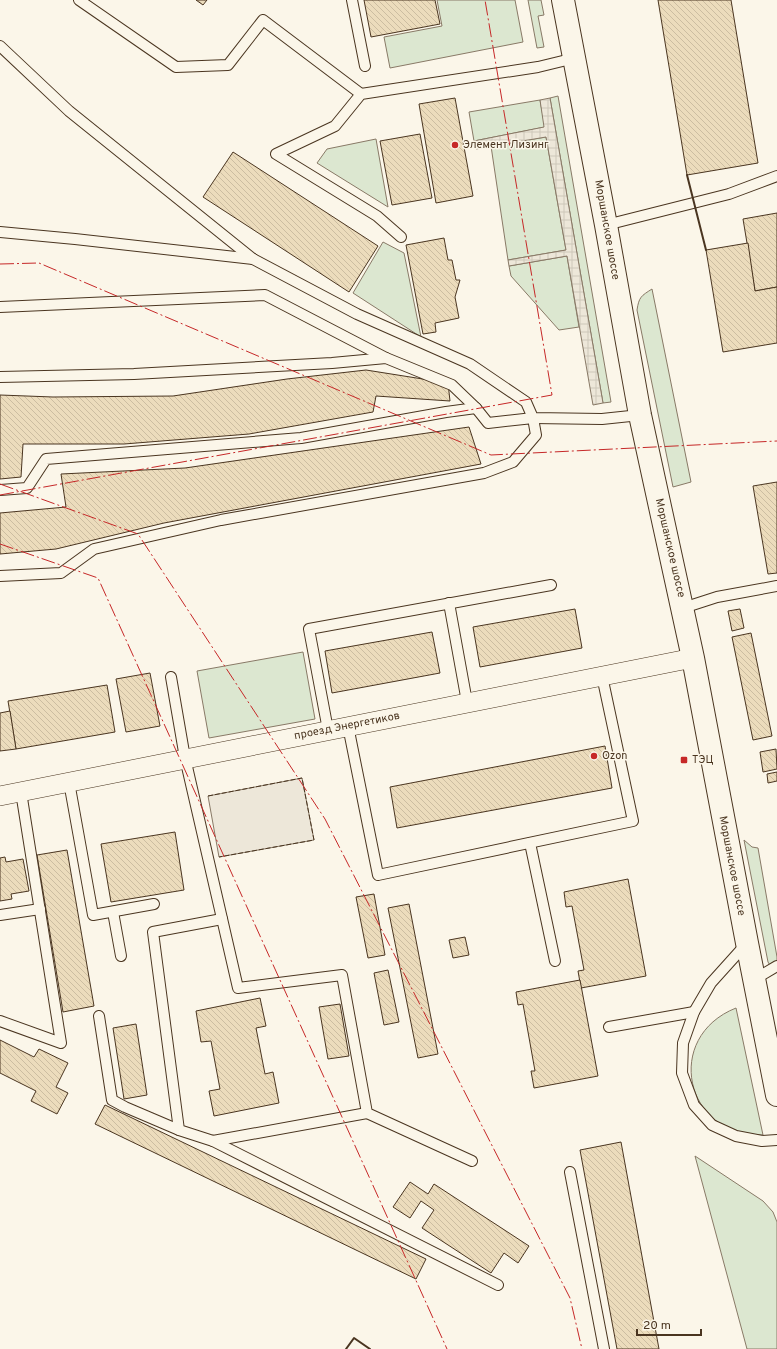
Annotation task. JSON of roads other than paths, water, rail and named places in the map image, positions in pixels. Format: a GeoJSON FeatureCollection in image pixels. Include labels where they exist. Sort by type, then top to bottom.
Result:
{"type":"FeatureCollection","features":[{"type":"Feature","properties":{"kind":"main road","name":"Моршанское шоссе"},"geometry":{"type":"LineString","coordinates":[[563,0],[606,224],[640,415],[683,608],[777,1095]]}},
{"type":"Feature","properties":{"kind":"street","name":"проезд Энергетиков"},"geometry":{"type":"LineString","coordinates":[[0,796],[693,658]]}},
{"type":"Feature","properties":{"kind":"lane"},"geometry":{"type":"LineString","coordinates":[[79,0],[176,67],[228,65],[263,20],[361,94]]}},
{"type":"Feature","properties":{"kind":"lane"},"geometry":{"type":"LineString","coordinates":[[352,0],[366,66]]}},
{"type":"Feature","properties":{"kind":"lane"},"geometry":{"type":"LineString","coordinates":[[0,46],[69,111],[253,259],[357,314],[470,364],[526,402],[533,418],[536,435],[513,462],[484,473],[221,520],[94,550],[61,573],[0,576]]}},
{"type":"Feature","properties":{"kind":"lane"},"geometry":{"type":"LineString","coordinates":[[401,237],[376,216],[276,154],[336,126],[361,94],[538,67],[575,58]]}},
{"type":"Feature","properties":{"kind":"lane"},"geometry":{"type":"LineString","coordinates":[[606,224],[729,194],[777,176]]}},
{"type":"Feature","properties":{"kind":"lane"},"geometry":{"type":"LineString","coordinates":[[0,232],[253,259]]}},
{"type":"Feature","properties":{"kind":"lane"},"geometry":{"type":"LineString","coordinates":[[0,307],[265,295],[386,358],[452,385],[476,408],[488,423],[533,418],[602,419],[640,415]]}},
{"type":"Feature","properties":{"kind":"lane"},"geometry":{"type":"LineString","coordinates":[[0,377],[134,374],[332,363],[386,358]]}},
{"type":"Feature","properties":{"kind":"lane"},"geometry":{"type":"LineString","coordinates":[[0,490],[27,488],[46,458],[302,438],[476,408]]}},
{"type":"Feature","properties":{"kind":"lane"},"geometry":{"type":"LineString","coordinates":[[328,730],[309,629],[551,584]]}},
{"type":"Feature","properties":{"kind":"lane"},"geometry":{"type":"LineString","coordinates":[[683,608],[717,597],[777,586]]}},
{"type":"Feature","properties":{"kind":"lane"},"geometry":{"type":"LineString","coordinates":[[449,603],[467,702]]}},
{"type":"Feature","properties":{"kind":"lane"},"geometry":{"type":"LineString","coordinates":[[348,726],[378,875],[633,821],[602,676]]}},
{"type":"Feature","properties":{"kind":"lane"},"geometry":{"type":"LineString","coordinates":[[171,677],[185,758],[238,988],[342,975],[367,1113]]}},
{"type":"Feature","properties":{"kind":"lane"},"geometry":{"type":"LineString","coordinates":[[69,782],[93,915],[154,904]]}},
{"type":"Feature","properties":{"kind":"lane"},"geometry":{"type":"LineString","coordinates":[[0,1021],[61,1043],[21,792]]}},
{"type":"Feature","properties":{"kind":"lane"},"geometry":{"type":"LineString","coordinates":[[530,843],[554,961]]}},
{"type":"Feature","properties":{"kind":"lane"},"geometry":{"type":"LineString","coordinates":[[0,915],[40,909]]}},
{"type":"Feature","properties":{"kind":"lane"},"geometry":{"type":"LineString","coordinates":[[113,912],[121,956]]}},
{"type":"Feature","properties":{"kind":"lane"},"geometry":{"type":"LineString","coordinates":[[179,1130],[153,932],[222,919]]}},
{"type":"Feature","properties":{"kind":"lane"},"geometry":{"type":"LineString","coordinates":[[747,943],[711,983],[694,1012],[683,1043],[682,1073],[694,1105],[712,1125],[736,1136],[762,1141],[777,1140]]}},
{"type":"Feature","properties":{"kind":"lane"},"geometry":{"type":"LineString","coordinates":[[755,979],[777,966]]}},
{"type":"Feature","properties":{"kind":"lane"},"geometry":{"type":"LineString","coordinates":[[609,1027],[694,1012]]}},
{"type":"Feature","properties":{"kind":"lane"},"geometry":{"type":"LineString","coordinates":[[99,1016],[112,1100],[124,1107],[179,1130],[212,1141],[498,1285]]}},
{"type":"Feature","properties":{"kind":"lane"},"geometry":{"type":"LineString","coordinates":[[212,1141],[367,1113],[472,1161]]}},
{"type":"Feature","properties":{"kind":"lane"},"geometry":{"type":"LineString","coordinates":[[570,1172],[604,1349]]}},
{"type":"Feature","properties":{"kind":"place","name":"Элемент Лизинг"},"geometry":{"type":"Point","coordinates":[455,145]}},
{"type":"Feature","properties":{"kind":"place","name":"Ozon"},"geometry":{"type":"Point","coordinates":[594,756]}},
{"type":"Feature","properties":{"kind":"place","name":"ТЭЦ"},"geometry":{"type":"Point","coordinates":[684,760]}}]}
